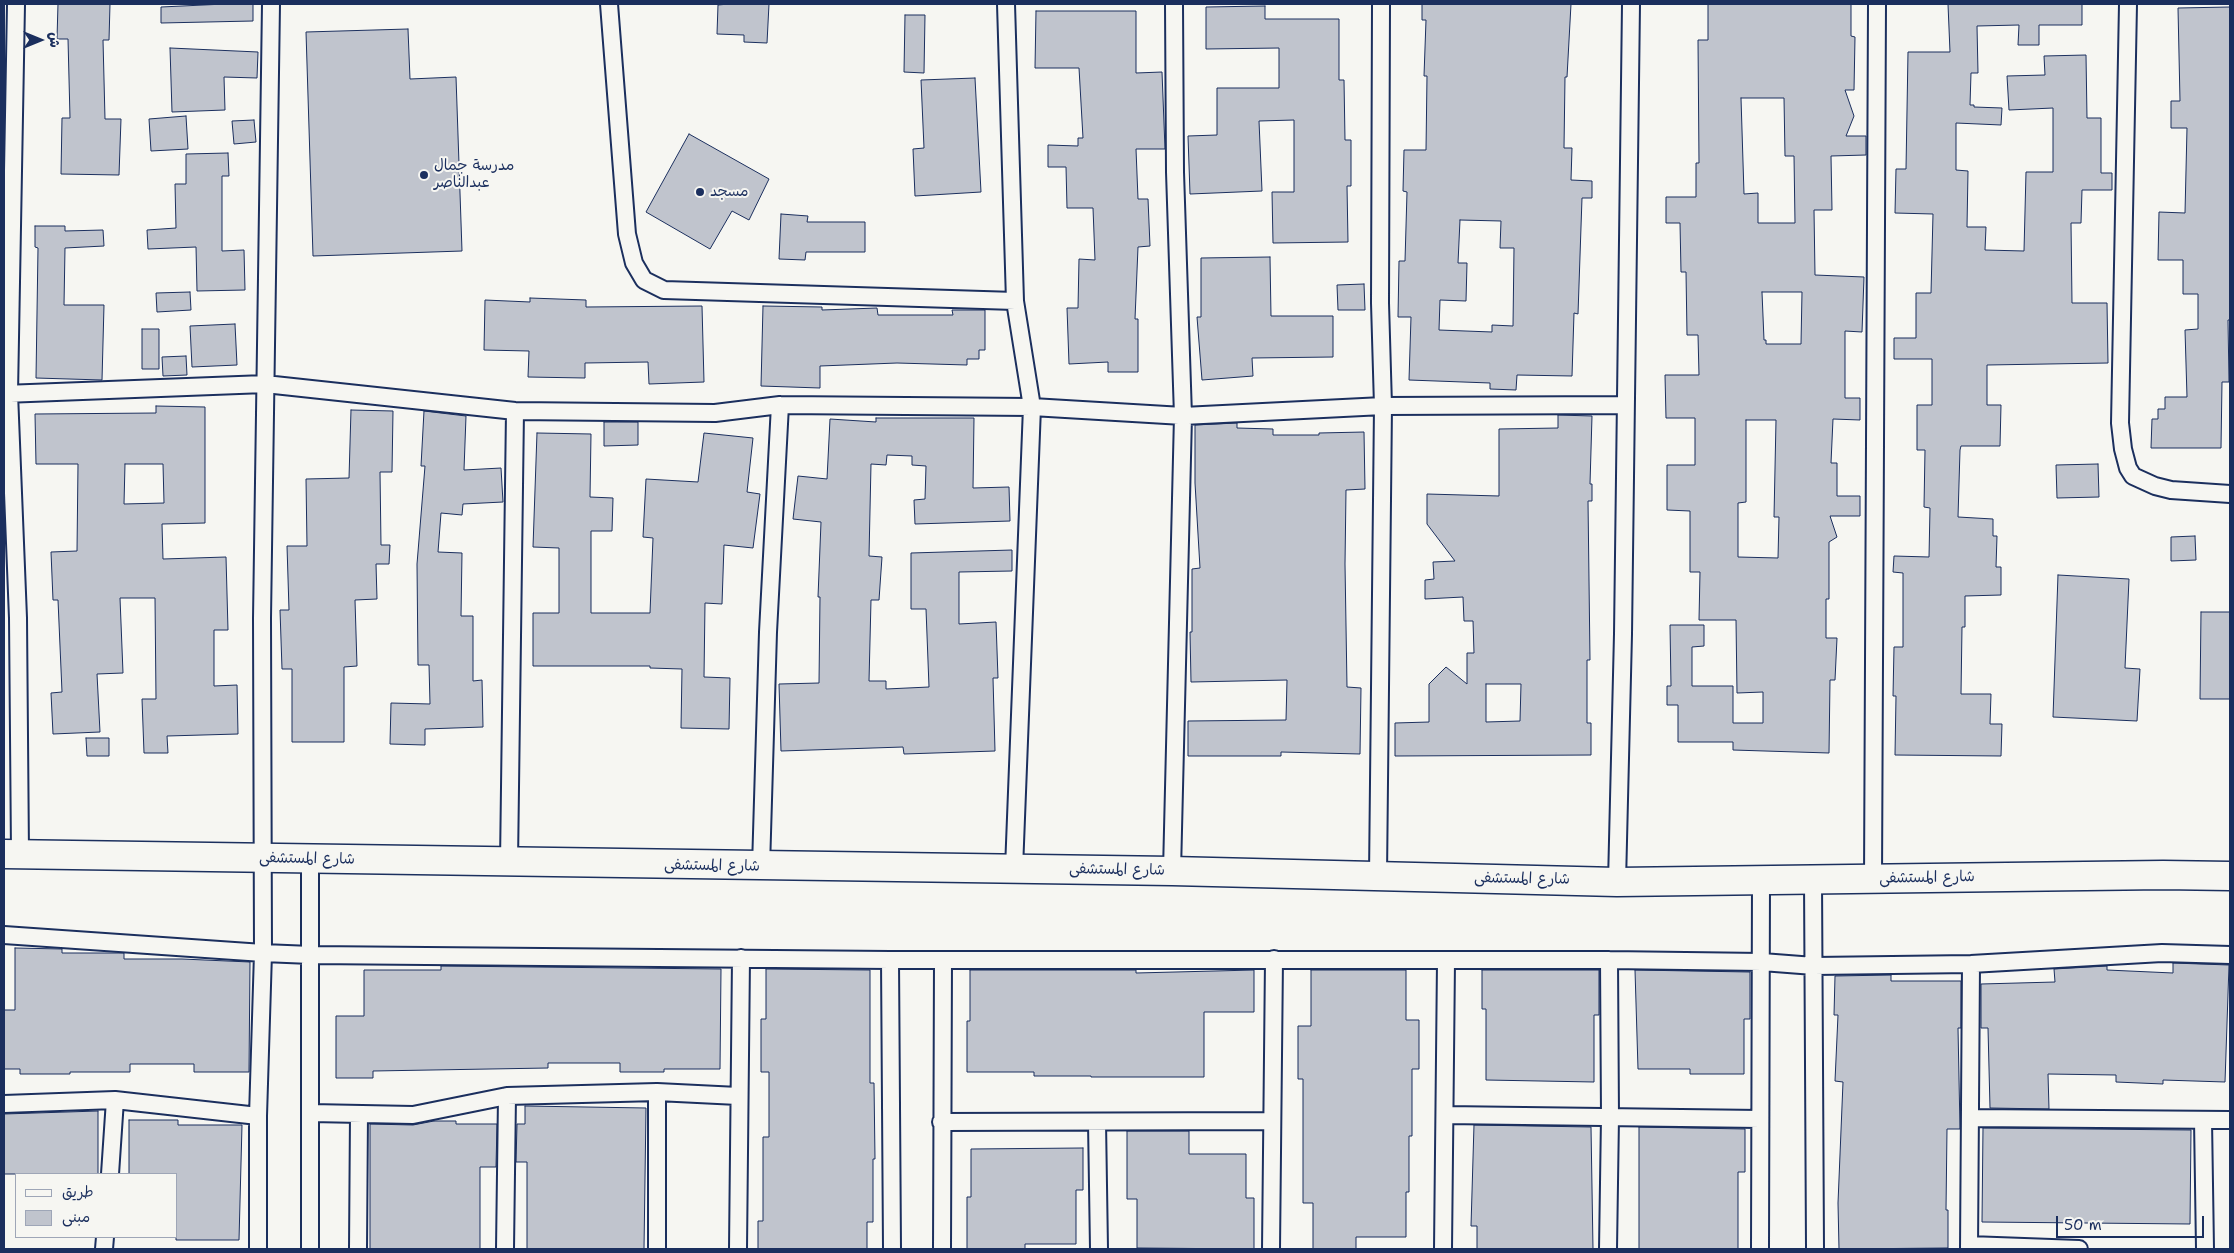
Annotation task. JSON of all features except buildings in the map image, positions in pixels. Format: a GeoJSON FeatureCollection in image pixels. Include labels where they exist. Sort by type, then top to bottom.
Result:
{"type":"FeatureCollection","features":[{"type":"Feature","properties":{"kind":"highway","name":"شارع المستشفى"},"geometry":{"type":"LineString","coordinates":[[12,854],[761,867],[1172,871],[1617,882],[2163,875],[2230,876]]}},
{"type":"Feature","properties":{"kind":"street"},"geometry":{"type":"LineString","coordinates":[[12,854],[18,618],[6,394],[16,4]]}},
{"type":"Feature","properties":{"kind":"street"},"geometry":{"type":"LineString","coordinates":[[258,1249],[258,1116],[262,953],[264,384],[271,4]]}},
{"type":"Feature","properties":{"kind":"street"},"geometry":{"type":"LineString","coordinates":[[609,4],[627,234],[634,263],[644,280],[664,290],[1015,301]]}},
{"type":"Feature","properties":{"kind":"street"},"geometry":{"type":"LineString","coordinates":[[1006,4],[1015,301],[1032,407],[1014,869]]}},
{"type":"Feature","properties":{"kind":"street"},"geometry":{"type":"LineString","coordinates":[[1172,871],[1183,416],[1175,172],[1174,4]]}},
{"type":"Feature","properties":{"kind":"street"},"geometry":{"type":"LineString","coordinates":[[1378,876],[1383,406],[1380,303],[1382,4]]}},
{"type":"Feature","properties":{"kind":"street"},"geometry":{"type":"LineString","coordinates":[[1617,882],[1623,634],[1624,405],[1631,4]]}},
{"type":"Feature","properties":{"kind":"street"},"geometry":{"type":"LineString","coordinates":[[1873,879],[1877,4]]}},
{"type":"Feature","properties":{"kind":"street"},"geometry":{"type":"LineString","coordinates":[[2128,4],[2120,423],[2123,449],[2128,468],[2133,476],[2155,486],[2171,490],[2230,494]]}},
{"type":"Feature","properties":{"kind":"street"},"geometry":{"type":"LineString","coordinates":[[6,394],[264,384],[515,411],[715,413],[780,405],[1032,407],[1183,416],[1383,406],[1624,405]]}},
{"type":"Feature","properties":{"kind":"street"},"geometry":{"type":"LineString","coordinates":[[761,867],[768,632],[780,405]]}},
{"type":"Feature","properties":{"kind":"street"},"geometry":{"type":"LineString","coordinates":[[509,862],[515,411]]}},
{"type":"Feature","properties":{"kind":"street"},"geometry":{"type":"LineString","coordinates":[[310,859],[310,1249]]}},
{"type":"Feature","properties":{"kind":"street"},"geometry":{"type":"LineString","coordinates":[[1813,879],[1815,1249]]}},
{"type":"Feature","properties":{"kind":"street"},"geometry":{"type":"LineString","coordinates":[[1760,1249],[1761,880]]}},
{"type":"Feature","properties":{"kind":"street"},"geometry":{"type":"LineString","coordinates":[[4,936],[262,953],[890,960],[1609,960],[1762,962],[1814,966],[1971,964],[2162,954],[2230,954]]}},
{"type":"Feature","properties":{"kind":"street"},"geometry":{"type":"LineString","coordinates":[[738,1249],[740,958]]}},
{"type":"Feature","properties":{"kind":"street"},"geometry":{"type":"LineString","coordinates":[[1271,1249],[1274,959]]}},
{"type":"Feature","properties":{"kind":"street"},"geometry":{"type":"LineString","coordinates":[[890,960],[892,1249]]}},
{"type":"Feature","properties":{"kind":"street"},"geometry":{"type":"LineString","coordinates":[[942,1249],[943,960]]}},
{"type":"Feature","properties":{"kind":"street"},"geometry":{"type":"LineString","coordinates":[[1608,1249],[1610,1117],[1609,960]]}},
{"type":"Feature","properties":{"kind":"street"},"geometry":{"type":"LineString","coordinates":[[1443,1249],[1446,961]]}},
{"type":"Feature","properties":{"kind":"street"},"geometry":{"type":"LineString","coordinates":[[1971,964],[1969,1247],[2079,1249]]}},
{"type":"Feature","properties":{"kind":"street"},"geometry":{"type":"LineString","coordinates":[[311,1113],[412,1115],[508,1096],[657,1092],[738,1096]]}},
{"type":"Feature","properties":{"kind":"street"},"geometry":{"type":"LineString","coordinates":[[657,1092],[657,1249]]}},
{"type":"Feature","properties":{"kind":"street"},"geometry":{"type":"LineString","coordinates":[[506,1249],[508,1096]]}},
{"type":"Feature","properties":{"kind":"street"},"geometry":{"type":"LineString","coordinates":[[4,1104],[115,1100],[258,1116]]}},
{"type":"Feature","properties":{"kind":"street"},"geometry":{"type":"LineString","coordinates":[[110,1173],[115,1100]]}},
{"type":"Feature","properties":{"kind":"street"},"geometry":{"type":"LineString","coordinates":[[358,1249],[359,1114]]}},
{"type":"Feature","properties":{"kind":"street"},"geometry":{"type":"LineString","coordinates":[[1445,1115],[1760,1119]]}},
{"type":"Feature","properties":{"kind":"street"},"geometry":{"type":"LineString","coordinates":[[1970,1118],[2230,1120]]}},
{"type":"Feature","properties":{"kind":"street"},"geometry":{"type":"LineString","coordinates":[[2203,1120],[2205,1249]]}},
{"type":"Feature","properties":{"kind":"street"},"geometry":{"type":"LineString","coordinates":[[941,1122],[1271,1121]]}},
{"type":"Feature","properties":{"kind":"street"},"geometry":{"type":"LineString","coordinates":[[1097,1122],[1099,1249]]}},
{"type":"Feature","properties":{"kind":"place","name":"مدرسة جمال عبدالناصر"},"geometry":{"type":"Point","coordinates":[424,175]}},
{"type":"Feature","properties":{"kind":"place","name":"مسجد"},"geometry":{"type":"Point","coordinates":[700,192]}}]}
